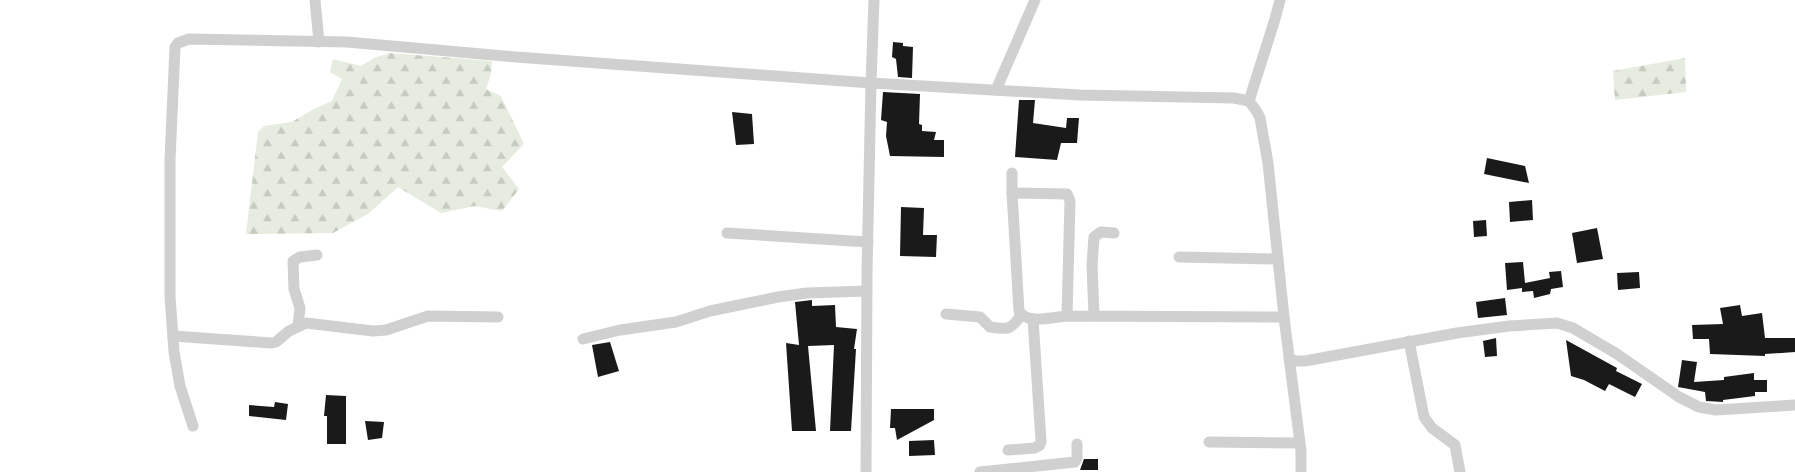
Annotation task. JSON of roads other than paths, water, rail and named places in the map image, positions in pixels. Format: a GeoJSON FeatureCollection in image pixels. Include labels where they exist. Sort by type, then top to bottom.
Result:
{"type":"FeatureCollection","features":[{"type":"Feature","properties":{"kind":"street"},"geometry":{"type":"LineString","coordinates":[[315,0],[319,42]]}},
{"type":"Feature","properties":{"kind":"street"},"geometry":{"type":"LineString","coordinates":[[866,472],[867,291],[874,0]]}},
{"type":"Feature","properties":{"kind":"street"},"geometry":{"type":"LineString","coordinates":[[996,90],[1035,0]]}},
{"type":"Feature","properties":{"kind":"street"},"geometry":{"type":"LineString","coordinates":[[1248,101],[1280,0]]}},
{"type":"Feature","properties":{"kind":"street"},"geometry":{"type":"LineString","coordinates":[[193,426],[180,386],[170,296],[170,160],[175,47],[178,42],[189,40],[347,42],[516,57],[871,83],[1080,95],[1234,98],[1248,101],[1253,105],[1260,118],[1268,163],[1284,317],[1300,443],[1301,472]]}},
{"type":"Feature","properties":{"kind":"street"},"geometry":{"type":"LineString","coordinates":[[1012,173],[1018,311],[1021,315],[1032,319],[1067,316],[1284,317]]}},
{"type":"Feature","properties":{"kind":"street"},"geometry":{"type":"LineString","coordinates":[[1012,193],[1046,192],[1067,194],[1069,196],[1067,316]]}},
{"type":"Feature","properties":{"kind":"street"},"geometry":{"type":"LineString","coordinates":[[1094,316],[1092,265],[1094,238],[1101,232],[1114,233]]}},
{"type":"Feature","properties":{"kind":"street"},"geometry":{"type":"LineString","coordinates":[[727,233],[868,242]]}},
{"type":"Feature","properties":{"kind":"street"},"geometry":{"type":"LineString","coordinates":[[298,326],[300,308],[294,290],[294,261],[300,257],[317,255]]}},
{"type":"Feature","properties":{"kind":"street"},"geometry":{"type":"LineString","coordinates":[[1179,257],[1278,259]]}},
{"type":"Feature","properties":{"kind":"street"},"geometry":{"type":"LineString","coordinates":[[583,339],[620,330],[676,322],[710,310],[778,297],[807,293],[867,291]]}},
{"type":"Feature","properties":{"kind":"street"},"geometry":{"type":"LineString","coordinates":[[946,314],[980,317],[990,327],[1009,329],[1021,315]]}},
{"type":"Feature","properties":{"kind":"street"},"geometry":{"type":"LineString","coordinates":[[173,336],[272,343],[289,331],[306,323],[374,331],[386,330],[428,316],[498,317]]}},
{"type":"Feature","properties":{"kind":"street"},"geometry":{"type":"LineString","coordinates":[[1008,450],[1035,448],[1042,441],[1032,319]]}},
{"type":"Feature","properties":{"kind":"street"},"geometry":{"type":"LineString","coordinates":[[1289,359],[1298,362],[1483,329],[1557,323],[1573,328],[1617,354],[1679,397],[1699,407],[1716,410],[1795,405]]}},
{"type":"Feature","properties":{"kind":"street"},"geometry":{"type":"LineString","coordinates":[[1410,341],[1424,417],[1432,428],[1455,445],[1460,472]]}},
{"type":"Feature","properties":{"kind":"street"},"geometry":{"type":"LineString","coordinates":[[1209,442],[1300,443]]}},
{"type":"Feature","properties":{"kind":"street"},"geometry":{"type":"LineString","coordinates":[[980,472],[1075,462],[1077,458],[1077,444]]}}]}
